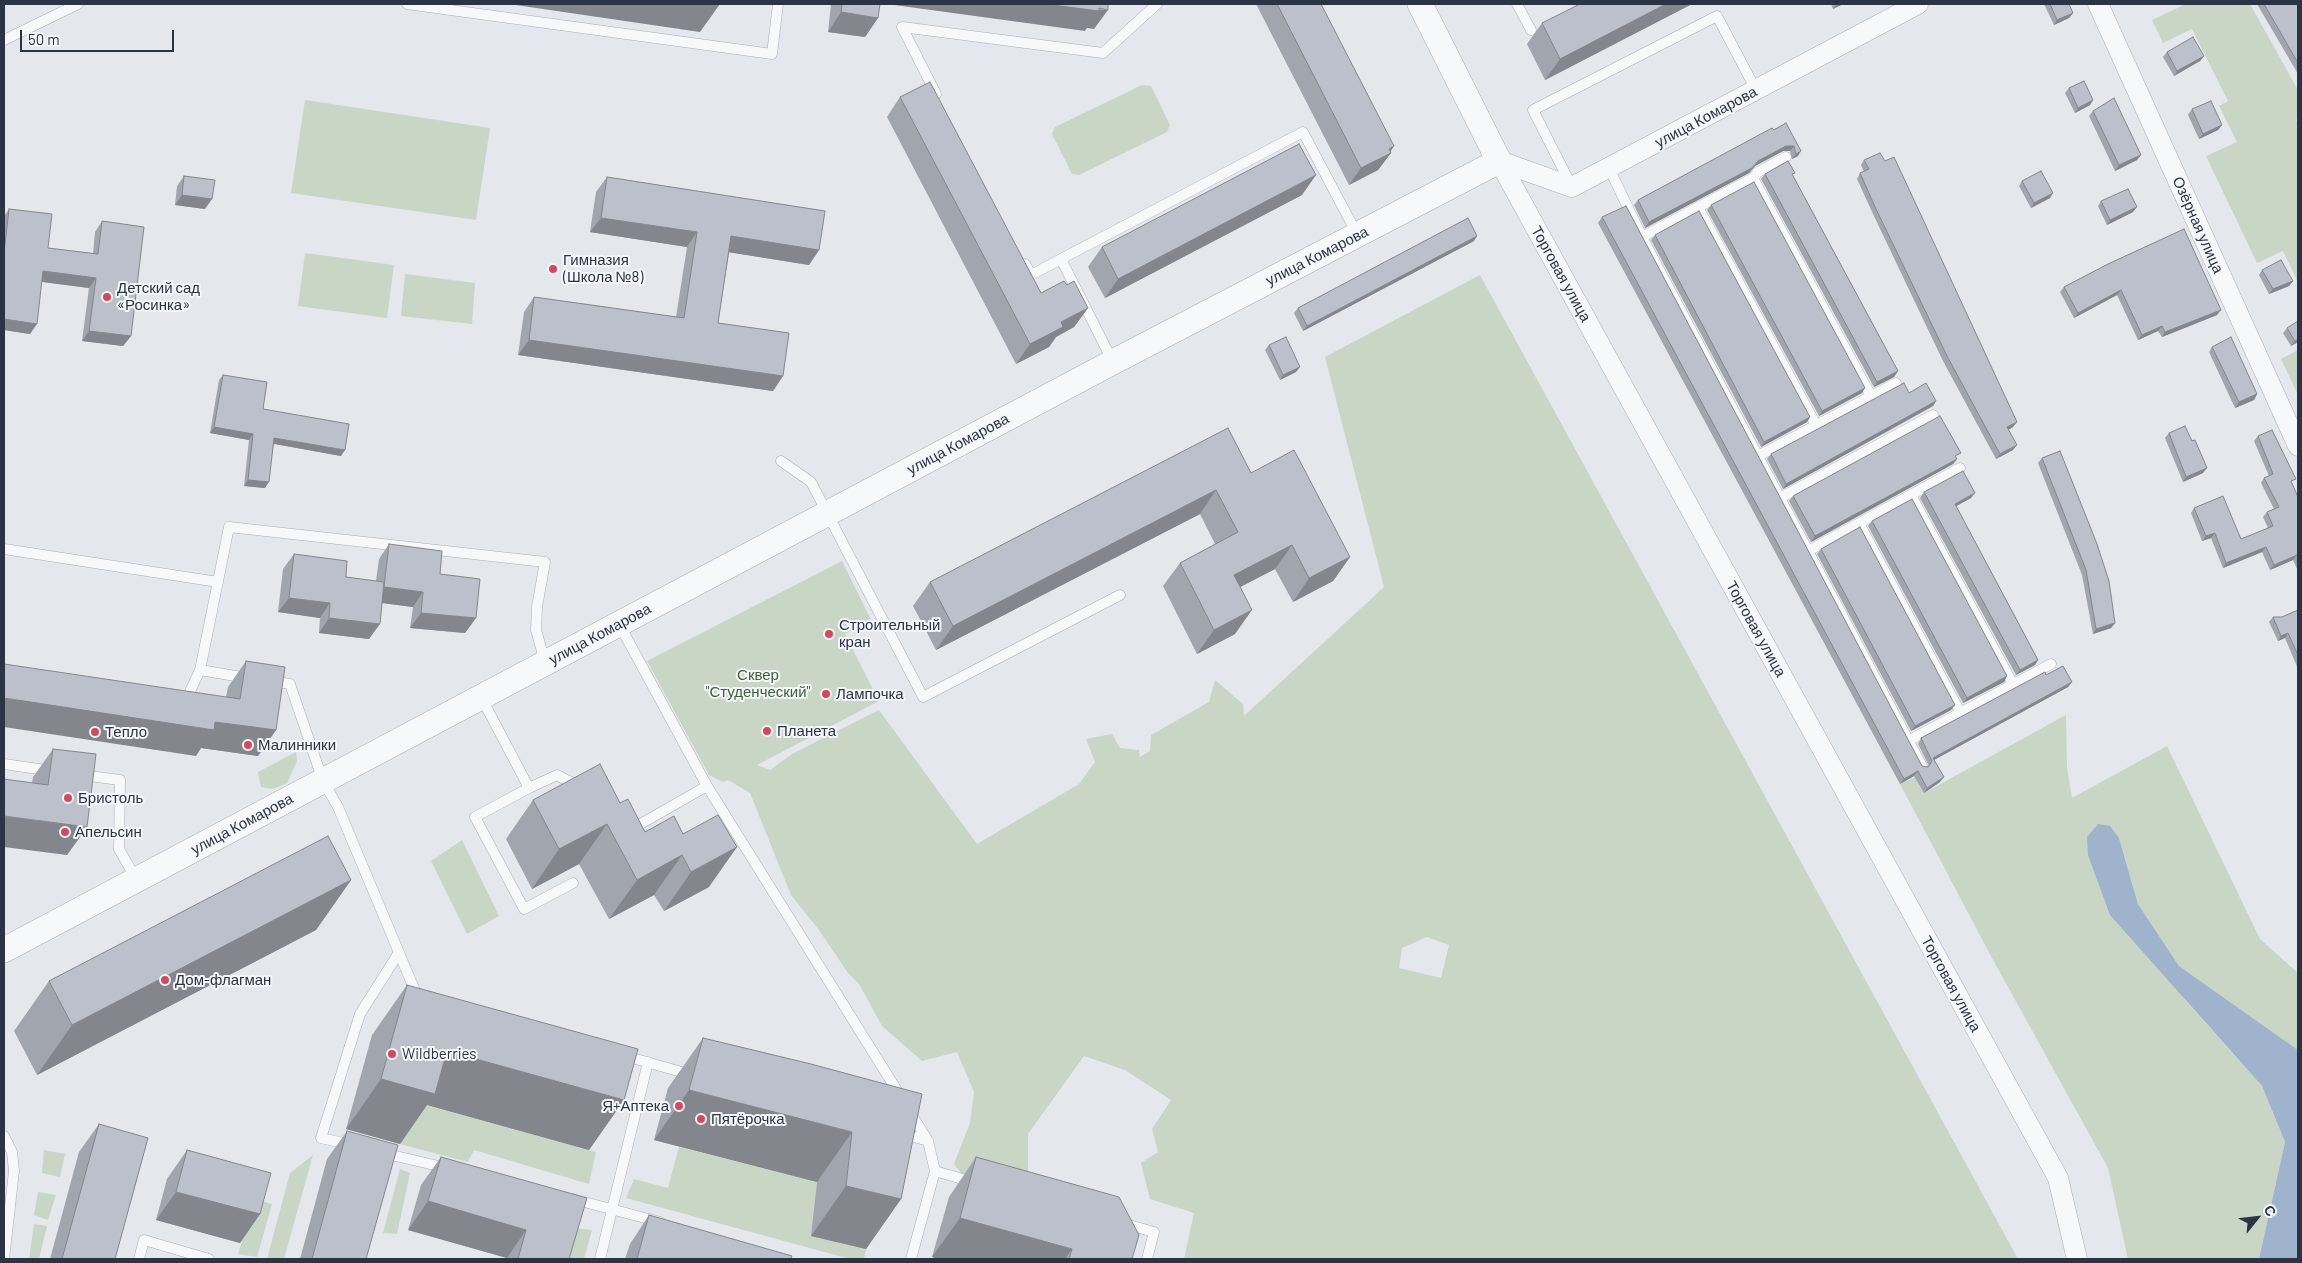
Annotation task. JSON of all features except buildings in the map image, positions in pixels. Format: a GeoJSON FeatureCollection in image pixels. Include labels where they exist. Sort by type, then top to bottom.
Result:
{"type":"FeatureCollection","features":[{"type":"Feature","properties":{"kind":"street","name":"Торговая улица"},"geometry":{"type":"LineString","coordinates":[[1420,4],[1499,160],[2058,1178],[2077,1259]]}},
{"type":"Feature","properties":{"kind":"street","name":"улица Комарова"},"geometry":{"type":"LineString","coordinates":[[1572,187],[1918,4]]}},
{"type":"Feature","properties":{"kind":"street","name":"Озёрная улица"},"geometry":{"type":"LineString","coordinates":[[2098,4],[2294,424],[2298,446]]}},
{"type":"Feature","properties":{"kind":"street"},"geometry":{"type":"LineString","coordinates":[[1499,160],[1572,187]]}},
{"type":"Feature","properties":{"kind":"street","name":"улица Комарова"},"geometry":{"type":"LineString","coordinates":[[4,950],[324,782],[545,662],[1112,362],[1499,160]]}},
{"type":"Feature","properties":{"kind":"lane"},"geometry":{"type":"LineString","coordinates":[[4,40],[78,4]]}},
{"type":"Feature","properties":{"kind":"lane"},"geometry":{"type":"LineString","coordinates":[[407,4],[772,54],[778,4]]}},
{"type":"Feature","properties":{"kind":"lane"},"geometry":{"type":"LineString","coordinates":[[943,107],[902,27],[1103,53],[1157,4]]}},
{"type":"Feature","properties":{"kind":"lane"},"geometry":{"type":"LineString","coordinates":[[1517,4],[1531,30]]}},
{"type":"Feature","properties":{"kind":"lane"},"geometry":{"type":"LineString","coordinates":[[1572,187],[1533,110],[1717,16],[1756,90]]}},
{"type":"Feature","properties":{"kind":"lane"},"geometry":{"type":"LineString","coordinates":[[1021,258],[1030,275],[1302,132],[1357,235]]}},
{"type":"Feature","properties":{"kind":"lane"},"geometry":{"type":"LineString","coordinates":[[1642,237],[1753,178],[1758,172],[1786,157]]}},
{"type":"Feature","properties":{"kind":"lane"},"geometry":{"type":"LineString","coordinates":[[1609,168],[1642,237],[1922,766]]}},
{"type":"Feature","properties":{"kind":"lane"},"geometry":{"type":"LineString","coordinates":[[1753,178],[1871,396]]}},
{"type":"Feature","properties":{"kind":"lane"},"geometry":{"type":"LineString","coordinates":[[1698,207],[1816,425]]}},
{"type":"Feature","properties":{"kind":"lane"},"geometry":{"type":"LineString","coordinates":[[1061,259],[1112,362]]}},
{"type":"Feature","properties":{"kind":"lane"},"geometry":{"type":"LineString","coordinates":[[1758,456],[1896,382]]}},
{"type":"Feature","properties":{"kind":"lane"},"geometry":{"type":"LineString","coordinates":[[1780,498],[1933,415]]}},
{"type":"Feature","properties":{"kind":"lane"},"geometry":{"type":"LineString","coordinates":[[781,461],[811,482],[923,698],[1120,595]]}},
{"type":"Feature","properties":{"kind":"lane"},"geometry":{"type":"LineString","coordinates":[[1808,551],[1960,468]]}},
{"type":"Feature","properties":{"kind":"lane"},"geometry":{"type":"LineString","coordinates":[[1910,495],[2013,684]]}},
{"type":"Feature","properties":{"kind":"lane"},"geometry":{"type":"LineString","coordinates":[[1859,523],[1960,712]]}},
{"type":"Feature","properties":{"kind":"lane"},"geometry":{"type":"LineString","coordinates":[[176,699],[186,700],[200,670],[229,527],[545,562],[537,607],[536,630],[545,662]]}},
{"type":"Feature","properties":{"kind":"lane"},"geometry":{"type":"LineString","coordinates":[[4,549],[218,582]]}},
{"type":"Feature","properties":{"kind":"lane"},"geometry":{"type":"LineString","coordinates":[[619,624],[707,786],[928,1141],[935,1171],[911,1259]]}},
{"type":"Feature","properties":{"kind":"lane"},"geometry":{"type":"LineString","coordinates":[[1908,741],[2050,664]]}},
{"type":"Feature","properties":{"kind":"lane"},"geometry":{"type":"LineString","coordinates":[[200,670],[290,684],[324,782],[338,807],[417,998],[427,1000]]}},
{"type":"Feature","properties":{"kind":"lane"},"geometry":{"type":"LineString","coordinates":[[482,697],[529,788]]}},
{"type":"Feature","properties":{"kind":"lane"},"geometry":{"type":"LineString","coordinates":[[4,764],[120,780],[118,849],[136,880]]}},
{"type":"Feature","properties":{"kind":"lane"},"geometry":{"type":"LineString","coordinates":[[573,883],[524,909],[475,817],[557,775],[583,788],[588,796]]}},
{"type":"Feature","properties":{"kind":"lane"},"geometry":{"type":"LineString","coordinates":[[621,834],[707,786]]}},
{"type":"Feature","properties":{"kind":"lane"},"geometry":{"type":"LineString","coordinates":[[398,954],[360,1014],[321,1138],[457,1171]]}},
{"type":"Feature","properties":{"kind":"lane"},"geometry":{"type":"LineString","coordinates":[[608,1052],[704,1078]]}},
{"type":"Feature","properties":{"kind":"lane"},"geometry":{"type":"LineString","coordinates":[[600,1259],[648,1062]]}},
{"type":"Feature","properties":{"kind":"lane"},"geometry":{"type":"LineString","coordinates":[[891,1131],[928,1141]]}},
{"type":"Feature","properties":{"kind":"lane"},"geometry":{"type":"LineString","coordinates":[[4,1136],[12,1152],[14,1171],[4,1259]]}},
{"type":"Feature","properties":{"kind":"lane"},"geometry":{"type":"LineString","coordinates":[[935,1171],[982,1184]]}},
{"type":"Feature","properties":{"kind":"lane"},"geometry":{"type":"LineString","coordinates":[[563,1197],[668,1225]]}},
{"type":"Feature","properties":{"kind":"lane"},"geometry":{"type":"LineString","coordinates":[[1116,1222],[1154,1232],[1147,1259]]}},
{"type":"Feature","properties":{"kind":"lane"},"geometry":{"type":"LineString","coordinates":[[139,1259],[144,1240],[209,1259]]}},
{"type":"Feature","properties":{"kind":"green space"},"geometry":{"type":"Polygon","coordinates":[[[2186,4],[2250,4],[2298,90],[2298,117],[2296,120],[2298,124],[2298,282],[2283,251],[2257,263],[2206,156],[2237,142],[2219,106],[2228,101],[2192,29],[2163,43],[2152,20],[2186,4]]]}},
{"type":"Feature","properties":{"kind":"green space"},"geometry":{"type":"Polygon","coordinates":[[[1142,85],[1151,86],[1170,125],[1167,132],[1079,175],[1072,174],[1052,134],[1055,127],[1142,85]]]}},
{"type":"Feature","properties":{"kind":"green space"},"geometry":{"type":"Polygon","coordinates":[[[305,100],[490,128],[476,220],[291,193],[305,100]]]}},
{"type":"Feature","properties":{"kind":"green space"},"geometry":{"type":"Polygon","coordinates":[[[305,253],[394,265],[387,318],[298,306],[305,253]]]}},
{"type":"Feature","properties":{"kind":"green space"},"geometry":{"type":"Polygon","coordinates":[[[405,274],[475,283],[472,324],[401,316],[405,274]]]}},
{"type":"Feature","properties":{"kind":"green space","name":"Сквер \"Студенческий\""},"geometry":{"type":"Polygon","coordinates":[[[1480,275],[2018,1259],[1184,1259],[1194,1213],[1150,1199],[1141,1163],[1158,1152],[1152,1129],[1171,1100],[1125,1070],[1084,1056],[1028,1134],[1028,1178],[971,1186],[954,1164],[970,1123],[974,1092],[957,1052],[922,1061],[882,1026],[859,984],[848,973],[819,930],[791,895],[750,793],[728,780],[723,782],[709,775],[647,661],[842,561],[871,620],[845,634],[879,701],[757,765],[770,770],[792,754],[879,710],[977,844],[1079,784],[1095,762],[1086,739],[1112,734],[1120,748],[1139,750],[1140,757],[1150,751],[1151,735],[1209,702],[1215,680],[1243,704],[1244,716],[1384,587],[1325,357],[1480,275]],[[1427,937],[1402,948],[1399,968],[1441,978],[1449,945],[1427,937]]]}},
{"type":"Feature","properties":{"kind":"green space"},"geometry":{"type":"Polygon","coordinates":[[[2298,350],[2298,395],[2281,359],[2298,350]]]}},
{"type":"Feature","properties":{"kind":"green space"},"geometry":{"type":"Polygon","coordinates":[[[2066,715],[2067,768],[2072,798],[2167,746],[2260,939],[2298,973],[2298,1050],[2179,966],[2138,904],[2119,838],[2098,824],[2184,999],[2262,1086],[2285,1142],[2259,1259],[2128,1259],[2108,1168],[1992,958],[1900,784],[1915,777],[1924,793],[2066,715]]]}},
{"type":"Feature","properties":{"kind":"green space"},"geometry":{"type":"Polygon","coordinates":[[[296,752],[297,761],[287,783],[273,789],[261,787],[258,772],[296,752]]]}},
{"type":"Feature","properties":{"kind":"green space"},"geometry":{"type":"Polygon","coordinates":[[[462,840],[499,916],[467,934],[431,861],[462,840]]]}},
{"type":"Feature","properties":{"kind":"green space"},"geometry":{"type":"Polygon","coordinates":[[[412,1101],[596,1152],[589,1184],[474,1150],[468,1162],[400,1144],[412,1101]]]}},
{"type":"Feature","properties":{"kind":"green space"},"geometry":{"type":"Polygon","coordinates":[[[679,1147],[817,1182],[812,1236],[866,1249],[864,1259],[850,1259],[626,1198],[634,1179],[668,1188],[679,1147]]]}},
{"type":"Feature","properties":{"kind":"green space"},"geometry":{"type":"Polygon","coordinates":[[[44,1150],[65,1154],[60,1177],[42,1173],[44,1150]]]}},
{"type":"Feature","properties":{"kind":"green space"},"geometry":{"type":"Polygon","coordinates":[[[313,1155],[284,1259],[267,1259],[290,1173],[313,1155]]]}},
{"type":"Feature","properties":{"kind":"green space"},"geometry":{"type":"Polygon","coordinates":[[[400,1169],[410,1173],[397,1234],[383,1233],[400,1169]]]}},
{"type":"Feature","properties":{"kind":"green space"},"geometry":{"type":"Polygon","coordinates":[[[38,1192],[56,1195],[48,1220],[34,1215],[38,1192]]]}},
{"type":"Feature","properties":{"kind":"green space"},"geometry":{"type":"Polygon","coordinates":[[[255,1199],[272,1204],[257,1257],[238,1254],[255,1199]]]}},
{"type":"Feature","properties":{"kind":"green space"},"geometry":{"type":"Polygon","coordinates":[[[34,1224],[47,1226],[39,1259],[29,1259],[34,1224]]]}},
{"type":"Feature","properties":{"kind":"green space"},"geometry":{"type":"Polygon","coordinates":[[[567,1227],[592,1230],[584,1259],[558,1259],[567,1227]]]}},
{"type":"Feature","properties":{"kind":"water"},"geometry":{"type":"Polygon","coordinates":[[[2098,824],[2110,826],[2119,838],[2138,904],[2179,966],[2298,1050],[2298,1259],[2259,1259],[2285,1142],[2262,1086],[2110,915],[2088,855],[2087,837],[2098,824]]]}},
{"type":"Feature","properties":{"kind":"place","name":"Гимназия (Школа №8)"},"geometry":{"type":"Point","coordinates":[553,269]}},
{"type":"Feature","properties":{"kind":"place","name":"Детский сад «Росинка»"},"geometry":{"type":"Point","coordinates":[107,297]}},
{"type":"Feature","properties":{"kind":"place","name":"Строительный кран"},"geometry":{"type":"Point","coordinates":[829,634]}},
{"type":"Feature","properties":{"kind":"place","name":"Лампочка"},"geometry":{"type":"Point","coordinates":[826,694]}},
{"type":"Feature","properties":{"kind":"place","name":"Планета"},"geometry":{"type":"Point","coordinates":[767,731]}},
{"type":"Feature","properties":{"kind":"place","name":"Тепло"},"geometry":{"type":"Point","coordinates":[95,732]}},
{"type":"Feature","properties":{"kind":"place","name":"Малинники"},"geometry":{"type":"Point","coordinates":[248,745]}},
{"type":"Feature","properties":{"kind":"place","name":"Бристоль"},"geometry":{"type":"Point","coordinates":[68,798]}},
{"type":"Feature","properties":{"kind":"place","name":"Апельсин"},"geometry":{"type":"Point","coordinates":[65,832]}},
{"type":"Feature","properties":{"kind":"place","name":"Дом-флагман"},"geometry":{"type":"Point","coordinates":[165,980]}},
{"type":"Feature","properties":{"kind":"place","name":"Wildberries"},"geometry":{"type":"Point","coordinates":[392,1054]}},
{"type":"Feature","properties":{"kind":"place","name":"Я+Аптека"},"geometry":{"type":"Point","coordinates":[679,1106]}},
{"type":"Feature","properties":{"kind":"place","name":"Пятёрочка"},"geometry":{"type":"Point","coordinates":[701,1119]}}]}
